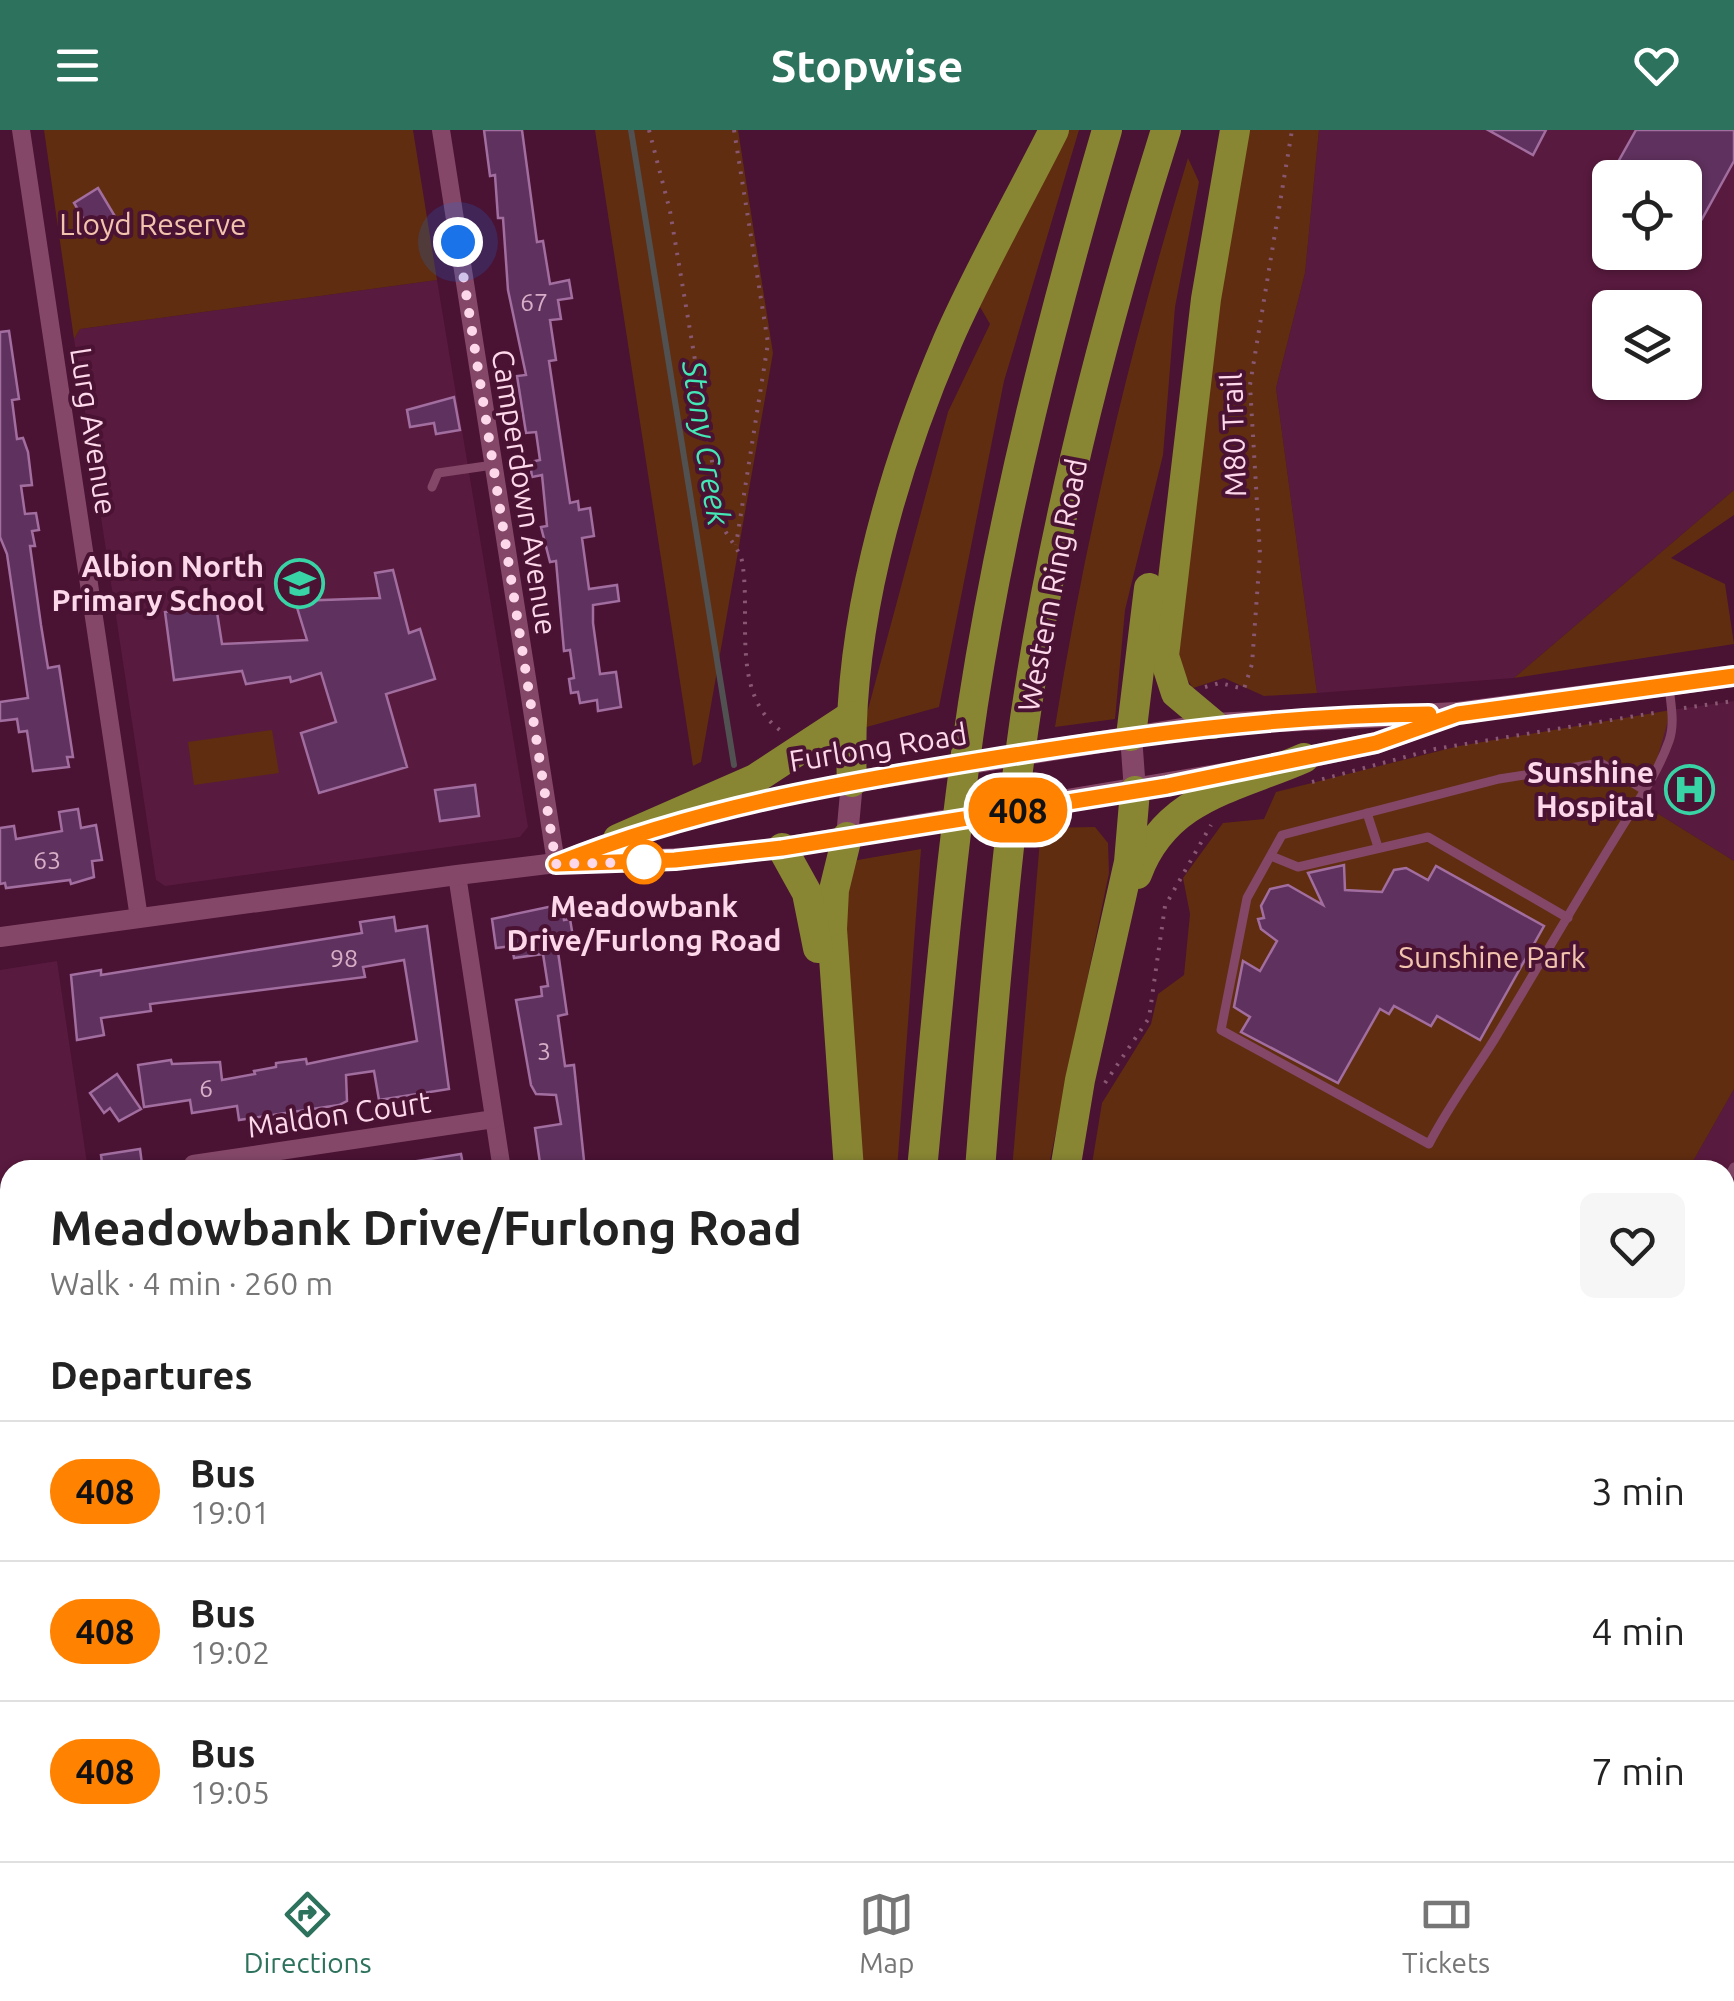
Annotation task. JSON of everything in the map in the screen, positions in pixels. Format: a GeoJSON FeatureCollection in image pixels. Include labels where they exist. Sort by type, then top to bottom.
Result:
{"type":"FeatureCollection","features":[{"type":"Feature","properties":{"kind":"highway"},"geometry":{"type":"LineString","coordinates":[[852,782],[851,716],[868,599],[914,432],[948,340],[1054,130]]}},
{"type":"Feature","properties":{"kind":"highway","name":"Western Ring Road"},"geometry":{"type":"LineString","coordinates":[[923,1160],[951,879],[974,702],[1018,468],[1107,130]]}},
{"type":"Feature","properties":{"kind":"highway","name":"Western Ring Road"},"geometry":{"type":"LineString","coordinates":[[981,1160],[995,982],[1030,692],[1074,463],[1166,130]]}},
{"type":"Feature","properties":{"kind":"highway"},"geometry":{"type":"LineString","coordinates":[[1213,724],[1176,693],[1164,656],[1206,299],[1235,130]]}},
{"type":"Feature","properties":{"kind":"highway"},"geometry":{"type":"LineString","coordinates":[[1131,736],[1151,576],[1186,456]]}},
{"type":"Feature","properties":{"kind":"highway"},"geometry":{"type":"LineString","coordinates":[[618,839],[755,779],[851,716]]}},
{"type":"Feature","properties":{"kind":"highway"},"geometry":{"type":"LineString","coordinates":[[1113,932],[1142,862],[1174,815],[1196,800],[1300,772]]}},
{"type":"Feature","properties":{"kind":"highway"},"geometry":{"type":"LineString","coordinates":[[1067,1160],[1132,846],[1135,791]]}},
{"type":"Feature","properties":{"kind":"highway"},"geometry":{"type":"LineString","coordinates":[[847,1160],[832,929],[834,890],[848,836]]}},
{"type":"Feature","properties":{"kind":"highway"},"geometry":{"type":"LineString","coordinates":[[782,848],[801,877],[813,913],[846,1138]]}},
{"type":"Feature","properties":{"kind":"main road","name":"Furlong Road"},"geometry":{"type":"LineString","coordinates":[[852,782],[1213,724],[1458,714],[1734,676]]}},
{"type":"Feature","properties":{"kind":"main road","name":"Furlong Road"},"geometry":{"type":"LineString","coordinates":[[848,836],[1135,791],[1300,772],[1458,714]]}},
{"type":"Feature","properties":{"kind":"main road"},"geometry":{"type":"LineString","coordinates":[[1131,736],[1135,791]]}},
{"type":"Feature","properties":{"kind":"main road"},"geometry":{"type":"LineString","coordinates":[[848,836],[852,782]]}},
{"type":"Feature","properties":{"kind":"street","name":"Lurg Avenue"},"geometry":{"type":"LineString","coordinates":[[21,130],[139,918]]}},
{"type":"Feature","properties":{"kind":"street","name":"Camperdown Avenue"},"geometry":{"type":"LineString","coordinates":[[441,130],[556,864]]}},
{"type":"Feature","properties":{"kind":"street","name":"Furlong Road"},"geometry":{"type":"LineString","coordinates":[[556,864],[618,839],[743,802],[852,782]]}},
{"type":"Feature","properties":{"kind":"street","name":"Furlong Road"},"geometry":{"type":"LineString","coordinates":[[0,938],[457,875],[556,864],[675,860],[848,836]]}},
{"type":"Feature","properties":{"kind":"street"},"geometry":{"type":"LineString","coordinates":[[457,875],[500,1160]]}},
{"type":"Feature","properties":{"kind":"street","name":"Maldon Court"},"geometry":{"type":"LineString","coordinates":[[220,1160],[494,1119]]}},
{"type":"Feature","properties":{"kind":"lane"},"geometry":{"type":"LineString","coordinates":[[432,486],[438,472],[493,465]]}},
{"type":"Feature","properties":{"kind":"lane"},"geometry":{"type":"LineString","coordinates":[[1644,790],[1601,763],[1500,779],[1282,835],[1247,898],[1220,1030],[1429,1144],[1455,1094],[1480,1063],[1568,918],[1644,790],[1669,742],[1668,685]]}},
{"type":"Feature","properties":{"kind":"lane"},"geometry":{"type":"LineString","coordinates":[[1368,813],[1378,847]]}},
{"type":"Feature","properties":{"kind":"lane"},"geometry":{"type":"LineString","coordinates":[[1270,856],[1298,867],[1428,838],[1568,918]]}},
{"type":"Feature","properties":{"kind":"path"},"geometry":{"type":"LineString","coordinates":[[650,130],[670,211],[723,527],[735,547],[744,576],[745,650],[756,702],[762,716],[792,737]]}},
{"type":"Feature","properties":{"kind":"path"},"geometry":{"type":"LineString","coordinates":[[734,130],[768,343],[735,547]]}},
{"type":"Feature","properties":{"kind":"path","name":"M80 Trail"},"geometry":{"type":"LineString","coordinates":[[1195,692],[1220,683],[1244,689],[1252,664],[1260,554],[1250,385],[1292,130]]}},
{"type":"Feature","properties":{"kind":"path"},"geometry":{"type":"LineString","coordinates":[[1300,772],[1734,701]]}},
{"type":"Feature","properties":{"kind":"path"},"geometry":{"type":"LineString","coordinates":[[1100,1091],[1149,1018],[1165,906],[1199,844],[1196,838]]}},
{"type":"Feature","properties":{"kind":"shaded area"},"geometry":{"type":"Polygon","coordinates":[[[1319,130],[1734,130],[1734,490],[1514,678],[1317,693],[1276,388],[1305,273],[1319,130]]]}},
{"type":"Feature","properties":{"kind":"shaded area","name":"Albion North Primary School"},"geometry":{"type":"Polygon","coordinates":[[[437,280],[528,827],[520,837],[165,886],[156,880],[74,339],[80,329],[437,280]]]}},
{"type":"Feature","properties":{"kind":"shaded area","name":"Sunshine Hospital"},"geometry":{"type":"Polygon","coordinates":[[[1734,701],[1734,861],[1636,800],[1671,710],[1734,701]]]}},
{"type":"Feature","properties":{"kind":"shaded area"},"geometry":{"type":"Polygon","coordinates":[[[57,961],[87,1160],[0,1160],[0,970],[57,961]]]}},
{"type":"Feature","properties":{"kind":"shaded area"},"geometry":{"type":"Polygon","coordinates":[[[1734,1089],[1734,1160],[1694,1160],[1734,1089]]]}},
{"type":"Feature","properties":{"kind":"green space","name":"Lloyd Reserve"},"geometry":{"type":"Polygon","coordinates":[[[44,130],[413,130],[437,280],[80,329],[74,339],[44,130]]]}},
{"type":"Feature","properties":{"kind":"green space"},"geometry":{"type":"Polygon","coordinates":[[[595,130],[738,130],[773,353],[701,762],[693,766],[595,130]]]}},
{"type":"Feature","properties":{"kind":"green space"},"geometry":{"type":"Polygon","coordinates":[[[1061,130],[1079,130],[1004,381],[939,707],[863,728],[948,412],[990,324],[980,307],[1061,130]]]}},
{"type":"Feature","properties":{"kind":"green space"},"geometry":{"type":"Polygon","coordinates":[[[1245,130],[1319,130],[1305,273],[1276,388],[1317,693],[1264,696],[1224,678],[1193,688],[1178,665],[1205,398],[1245,130]]]}},
{"type":"Feature","properties":{"kind":"green space"},"geometry":{"type":"Polygon","coordinates":[[[1188,158],[1199,182],[1175,307],[1163,455],[1125,610],[1115,719],[1055,727],[1112,440],[1188,158]]]}},
{"type":"Feature","properties":{"kind":"green space"},"geometry":{"type":"Polygon","coordinates":[[[1734,490],[1734,515],[1671,558],[1725,584],[1734,644],[1514,678],[1734,490]]]}},
{"type":"Feature","properties":{"kind":"green space","name":"Sunshine Park"},"geometry":{"type":"Polygon","coordinates":[[[1671,710],[1652,777],[1636,800],[1734,861],[1734,1089],[1694,1160],[1093,1160],[1102,1103],[1151,1024],[1158,994],[1184,975],[1190,914],[1183,878],[1223,823],[1264,819],[1276,792],[1459,746],[1671,710]]]}},
{"type":"Feature","properties":{"kind":"green space"},"geometry":{"type":"Polygon","coordinates":[[[272,730],[279,773],[194,785],[188,742],[272,730]]]}},
{"type":"Feature","properties":{"kind":"green space"},"geometry":{"type":"Polygon","coordinates":[[[1095,827],[1108,843],[1109,873],[1050,1160],[1013,1160],[1041,828],[1095,827]]]}},
{"type":"Feature","properties":{"kind":"green space"},"geometry":{"type":"Polygon","coordinates":[[[921,849],[898,1160],[857,1160],[844,931],[852,861],[921,849]]]}},
{"type":"Feature","properties":{"kind":"building"},"geometry":{"type":"Polygon","coordinates":[[[484,130],[522,130],[537,242],[543,241],[550,284],[569,280],[572,298],[558,300],[561,319],[550,320],[556,360],[549,361],[570,503],[578,501],[579,510],[590,508],[594,536],[582,538],[589,589],[617,585],[619,601],[593,605],[593,623],[600,674],[616,672],[621,707],[598,711],[597,700],[580,703],[578,692],[571,693],[569,679],[574,678],[570,650],[564,651],[556,561],[550,562],[541,527],[547,526],[542,475],[532,477],[530,462],[540,460],[536,432],[526,433],[517,376],[526,375],[508,290],[503,218],[498,218],[495,175],[490,176],[484,130]]]}},
{"type":"Feature","properties":{"kind":"building"},"geometry":{"type":"Polygon","coordinates":[[[1488,130],[1546,130],[1533,155],[1488,130]]]}},
{"type":"Feature","properties":{"kind":"building"},"geometry":{"type":"Polygon","coordinates":[[[1636,130],[1734,130],[1734,161],[1702,219],[1702,160],[1619,160],[1636,130]]]}},
{"type":"Feature","properties":{"kind":"building"},"geometry":{"type":"Polygon","coordinates":[[[98,188],[116,218],[92,233],[74,203],[98,188]]]}},
{"type":"Feature","properties":{"kind":"building"},"geometry":{"type":"Polygon","coordinates":[[[9,331],[19,399],[12,400],[17,439],[23,438],[28,452],[32,485],[21,486],[25,514],[36,513],[39,530],[32,531],[35,546],[30,546],[41,625],[48,668],[59,666],[73,757],[67,757],[69,767],[33,771],[27,731],[19,732],[17,719],[0,721],[0,702],[28,698],[7,554],[0,537],[0,332],[9,331]]]}},
{"type":"Feature","properties":{"kind":"building"},"geometry":{"type":"Polygon","coordinates":[[[454,397],[460,430],[436,434],[434,423],[410,427],[407,410],[454,397]]]}},
{"type":"Feature","properties":{"kind":"building"},"geometry":{"type":"Polygon","coordinates":[[[393,570],[409,633],[420,629],[435,679],[386,694],[407,767],[319,793],[301,733],[336,722],[321,673],[291,682],[290,677],[246,684],[242,671],[174,680],[165,612],[216,606],[222,644],[307,640],[295,601],[380,598],[375,573],[393,570]]]}},
{"type":"Feature","properties":{"kind":"building"},"geometry":{"type":"Polygon","coordinates":[[[475,785],[479,816],[440,821],[435,790],[475,785]]]}},
{"type":"Feature","properties":{"kind":"building"},"geometry":{"type":"Polygon","coordinates":[[[78,809],[81,828],[96,825],[102,860],[92,861],[94,877],[71,884],[70,880],[6,888],[5,883],[0,884],[0,828],[14,826],[16,839],[62,831],[59,812],[78,809]]]}},
{"type":"Feature","properties":{"kind":"building"},"geometry":{"type":"Polygon","coordinates":[[[1344,865],[1345,890],[1382,892],[1394,870],[1406,868],[1428,880],[1436,866],[1544,926],[1480,1040],[1437,1016],[1431,1026],[1394,1006],[1389,1014],[1380,1009],[1338,1083],[1241,1032],[1250,1017],[1234,1007],[1243,961],[1260,971],[1277,941],[1261,929],[1258,919],[1264,918],[1261,906],[1270,889],[1288,885],[1323,905],[1308,873],[1344,865]]]}},
{"type":"Feature","properties":{"kind":"building"},"geometry":{"type":"Polygon","coordinates":[[[553,906],[562,908],[564,920],[570,919],[574,943],[557,945],[567,1014],[558,1016],[565,1066],[574,1065],[584,1160],[540,1160],[535,1128],[561,1124],[556,1095],[536,1094],[531,1085],[516,1000],[542,996],[541,987],[548,986],[543,954],[514,958],[512,946],[496,948],[492,919],[553,906]]]}},
{"type":"Feature","properties":{"kind":"building"},"geometry":{"type":"Polygon","coordinates":[[[394,917],[396,931],[427,926],[449,1089],[379,1100],[374,1071],[346,1075],[347,1101],[339,1105],[239,1120],[237,1106],[192,1113],[190,1100],[144,1107],[138,1065],[171,1060],[172,1064],[220,1062],[222,1080],[255,1074],[254,1071],[276,1067],[276,1063],[306,1059],[307,1064],[417,1041],[404,960],[363,967],[365,977],[150,1004],[151,1011],[101,1018],[104,1035],[77,1040],[71,975],[101,970],[101,975],[362,933],[360,922],[394,917]]]}},
{"type":"Feature","properties":{"kind":"building"},"geometry":{"type":"Polygon","coordinates":[[[117,1074],[141,1109],[119,1121],[110,1108],[104,1113],[90,1093],[117,1074]]]}},
{"type":"Feature","properties":{"kind":"building"},"geometry":{"type":"Polygon","coordinates":[[[140,1149],[141,1160],[102,1160],[101,1155],[140,1149]]]}},
{"type":"Feature","properties":{"kind":"building"},"geometry":{"type":"Polygon","coordinates":[[[461,1154],[462,1160],[423,1160],[461,1154]]]}},
{"type":"Feature","properties":{"kind":"waterway","name":"Stony Creek"},"geometry":{"type":"LineString","coordinates":[[631,130],[734,765]]}},
{"type":"Feature","properties":{"kind":"bus line","name":"408"},"geometry":{"type":"LineString","coordinates":[[1429,714],[1213,724],[780,793],[668,823],[556,864],[675,860],[782,848],[1167,786],[1376,743],[1458,714],[1734,676]]}},
{"type":"Feature","properties":{"kind":"place","name":"Albion North Primary School"},"geometry":{"type":"Point","coordinates":[299,583]}},
{"type":"Feature","properties":{"kind":"place","name":"Sunshine Hospital"},"geometry":{"type":"Point","coordinates":[1689,789]}},
{"type":"Feature","properties":{"kind":"place","name":"Meadowbank Drive/Furlong Road"},"geometry":{"type":"Point","coordinates":[644,862]}},
{"type":"Feature","properties":{"kind":"route"},"geometry":{"type":"LineString","coordinates":[[458,242],[556,864],[652,862],[644,862]]}}]}
